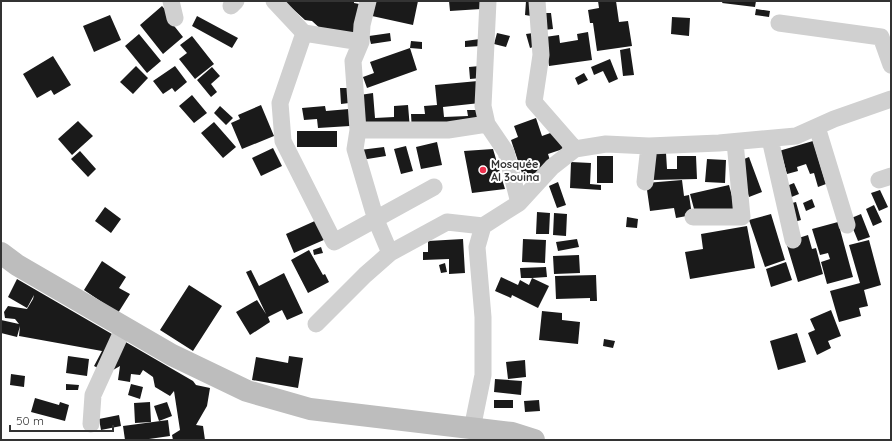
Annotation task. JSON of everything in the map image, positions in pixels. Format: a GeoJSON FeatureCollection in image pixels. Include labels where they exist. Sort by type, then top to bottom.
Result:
{"type":"FeatureCollection","features":[{"type":"Feature","properties":{"kind":"main road"},"geometry":{"type":"LineString","coordinates":[[1,253],[16,265],[172,355],[254,393],[310,409],[512,433],[534,440]]}},
{"type":"Feature","properties":{"kind":"street"},"geometry":{"type":"LineString","coordinates":[[171,1],[175,18]]}},
{"type":"Feature","properties":{"kind":"street"},"geometry":{"type":"LineString","coordinates":[[274,1],[304,33],[361,42]]}},
{"type":"Feature","properties":{"kind":"street"},"geometry":{"type":"LineString","coordinates":[[368,1],[362,25],[361,42],[353,61],[358,130],[354,149],[376,220],[390,253]]}},
{"type":"Feature","properties":{"kind":"street"},"geometry":{"type":"LineString","coordinates":[[488,1],[483,106],[487,124],[506,152],[518,203]]}},
{"type":"Feature","properties":{"kind":"street"},"geometry":{"type":"LineString","coordinates":[[537,1],[541,55],[534,102],[575,149]]}},
{"type":"Feature","properties":{"kind":"street"},"geometry":{"type":"LineString","coordinates":[[779,23],[881,38],[891,65]]}},
{"type":"Feature","properties":{"kind":"street"},"geometry":{"type":"LineString","coordinates":[[304,33],[280,102],[283,141],[334,242],[434,187]]}},
{"type":"Feature","properties":{"kind":"street"},"geometry":{"type":"LineString","coordinates":[[316,324],[365,275],[390,253],[447,222],[483,226],[518,203],[552,167],[575,149],[606,144],[649,146],[735,142],[796,136],[891,99]]}},
{"type":"Feature","properties":{"kind":"street"},"geometry":{"type":"LineString","coordinates":[[358,130],[448,130],[487,124]]}},
{"type":"Feature","properties":{"kind":"street"},"geometry":{"type":"LineString","coordinates":[[817,127],[847,225]]}},
{"type":"Feature","properties":{"kind":"street"},"geometry":{"type":"LineString","coordinates":[[770,139],[793,240]]}},
{"type":"Feature","properties":{"kind":"street"},"geometry":{"type":"LineString","coordinates":[[693,217],[742,217],[735,142]]}},
{"type":"Feature","properties":{"kind":"street"},"geometry":{"type":"LineString","coordinates":[[645,182],[649,146]]}},
{"type":"Feature","properties":{"kind":"street"},"geometry":{"type":"LineString","coordinates":[[472,429],[483,375],[483,317],[477,247],[483,226]]}},
{"type":"Feature","properties":{"kind":"street"},"geometry":{"type":"LineString","coordinates":[[91,424],[94,394],[124,327]]}},
{"type":"Feature","properties":{"kind":"building"},"geometry":{"type":"Polygon","coordinates":[[[284,1],[354,1],[354,3],[365,5],[356,35],[323,31],[312,21],[305,20],[284,1]]]}},
{"type":"Feature","properties":{"kind":"building"},"geometry":{"type":"Polygon","coordinates":[[[376,1],[418,1],[413,25],[372,16],[376,1]]]}},
{"type":"Feature","properties":{"kind":"building"},"geometry":{"type":"Polygon","coordinates":[[[449,1],[481,1],[481,9],[450,11],[449,1]]]}},
{"type":"Feature","properties":{"kind":"building"},"geometry":{"type":"Polygon","coordinates":[[[526,1],[532,1],[531,16],[525,15],[526,1]]]}},
{"type":"Feature","properties":{"kind":"building"},"geometry":{"type":"Polygon","coordinates":[[[598,1],[616,1],[619,22],[628,21],[632,46],[597,51],[593,23],[590,23],[588,10],[599,8],[598,1]]]}},
{"type":"Feature","properties":{"kind":"building"},"geometry":{"type":"Polygon","coordinates":[[[723,1],[756,1],[755,7],[722,3],[723,1]]]}},
{"type":"Feature","properties":{"kind":"building"},"geometry":{"type":"Polygon","coordinates":[[[162,6],[174,20],[171,22],[183,37],[163,54],[140,25],[162,6]]]}},
{"type":"Feature","properties":{"kind":"building"},"geometry":{"type":"Polygon","coordinates":[[[756,9],[770,11],[769,17],[755,15],[756,9]]]}},
{"type":"Feature","properties":{"kind":"building"},"geometry":{"type":"Polygon","coordinates":[[[542,13],[551,13],[553,29],[543,30],[542,13]]]}},
{"type":"Feature","properties":{"kind":"building"},"geometry":{"type":"Polygon","coordinates":[[[110,15],[121,40],[94,52],[83,26],[110,15]]]}},
{"type":"Feature","properties":{"kind":"building"},"geometry":{"type":"Polygon","coordinates":[[[197,16],[238,38],[232,48],[192,26],[197,16]]]}},
{"type":"Feature","properties":{"kind":"building"},"geometry":{"type":"Polygon","coordinates":[[[672,17],[690,18],[689,36],[671,34],[672,17]]]}},
{"type":"Feature","properties":{"kind":"building"},"geometry":{"type":"Polygon","coordinates":[[[588,32],[592,60],[549,66],[545,37],[559,35],[560,43],[578,40],[577,34],[588,32]]]}},
{"type":"Feature","properties":{"kind":"building"},"geometry":{"type":"Polygon","coordinates":[[[390,33],[391,41],[371,44],[369,36],[390,33]]]}},
{"type":"Feature","properties":{"kind":"building"},"geometry":{"type":"Polygon","coordinates":[[[497,33],[510,36],[506,47],[494,44],[497,33]]]}},
{"type":"Feature","properties":{"kind":"building"},"geometry":{"type":"Polygon","coordinates":[[[533,33],[536,46],[530,48],[526,34],[533,33]]]}},
{"type":"Feature","properties":{"kind":"building"},"geometry":{"type":"Polygon","coordinates":[[[139,34],[161,61],[147,73],[125,46],[139,34]]]}},
{"type":"Feature","properties":{"kind":"building"},"geometry":{"type":"Polygon","coordinates":[[[192,36],[214,64],[195,79],[179,59],[187,53],[180,45],[192,36]]]}},
{"type":"Feature","properties":{"kind":"building"},"geometry":{"type":"Polygon","coordinates":[[[480,39],[481,46],[465,47],[465,41],[480,39]]]}},
{"type":"Feature","properties":{"kind":"building"},"geometry":{"type":"Polygon","coordinates":[[[411,41],[422,42],[422,49],[410,48],[411,41]]]}},
{"type":"Feature","properties":{"kind":"building"},"geometry":{"type":"Polygon","coordinates":[[[410,48],[417,70],[367,88],[363,77],[374,73],[370,62],[410,48]]]}},
{"type":"Feature","properties":{"kind":"building"},"geometry":{"type":"Polygon","coordinates":[[[630,48],[634,75],[623,76],[620,50],[630,48]]]}},
{"type":"Feature","properties":{"kind":"building"},"geometry":{"type":"Polygon","coordinates":[[[53,56],[71,85],[54,95],[51,90],[37,98],[23,74],[53,56]]]}},
{"type":"Feature","properties":{"kind":"building"},"geometry":{"type":"Polygon","coordinates":[[[610,59],[618,79],[609,83],[603,71],[594,75],[591,67],[610,59]]]}},
{"type":"Feature","properties":{"kind":"building"},"geometry":{"type":"Polygon","coordinates":[[[136,66],[148,78],[133,94],[120,82],[136,66]]]}},
{"type":"Feature","properties":{"kind":"building"},"geometry":{"type":"Polygon","coordinates":[[[175,66],[187,82],[175,92],[172,88],[163,94],[153,81],[175,66]]]}},
{"type":"Feature","properties":{"kind":"building"},"geometry":{"type":"Polygon","coordinates":[[[480,66],[481,78],[470,79],[469,67],[480,66]]]}},
{"type":"Feature","properties":{"kind":"building"},"geometry":{"type":"Polygon","coordinates":[[[212,67],[220,76],[211,84],[217,92],[211,97],[197,80],[212,67]]]}},
{"type":"Feature","properties":{"kind":"building"},"geometry":{"type":"Polygon","coordinates":[[[584,73],[588,80],[578,85],[575,78],[584,73]]]}},
{"type":"Feature","properties":{"kind":"building"},"geometry":{"type":"Polygon","coordinates":[[[478,81],[480,103],[443,107],[444,117],[468,116],[467,110],[480,110],[481,129],[412,132],[411,114],[425,114],[424,106],[437,105],[435,85],[478,81]]]}},
{"type":"Feature","properties":{"kind":"building"},"geometry":{"type":"Polygon","coordinates":[[[340,88],[348,88],[349,103],[341,104],[340,88]]]}},
{"type":"Feature","properties":{"kind":"building"},"geometry":{"type":"Polygon","coordinates":[[[373,93],[375,118],[394,117],[394,106],[408,105],[410,129],[364,134],[360,95],[373,93]]]}},
{"type":"Feature","properties":{"kind":"building"},"geometry":{"type":"Polygon","coordinates":[[[192,95],[207,113],[194,123],[179,106],[192,95]]]}},
{"type":"Feature","properties":{"kind":"building"},"geometry":{"type":"Polygon","coordinates":[[[261,105],[274,136],[242,149],[231,123],[240,119],[238,115],[261,105]]]}},
{"type":"Feature","properties":{"kind":"building"},"geometry":{"type":"Polygon","coordinates":[[[220,106],[233,118],[226,125],[214,113],[220,106]]]}},
{"type":"Feature","properties":{"kind":"building"},"geometry":{"type":"Polygon","coordinates":[[[325,106],[326,111],[349,109],[350,126],[318,128],[317,119],[304,120],[302,108],[325,106]]]}},
{"type":"Feature","properties":{"kind":"building"},"geometry":{"type":"Polygon","coordinates":[[[536,118],[542,136],[556,131],[563,149],[548,154],[553,170],[524,179],[511,140],[518,137],[514,126],[536,118]]]}},
{"type":"Feature","properties":{"kind":"building"},"geometry":{"type":"Polygon","coordinates":[[[78,121],[93,136],[72,155],[58,139],[78,121]]]}},
{"type":"Feature","properties":{"kind":"building"},"geometry":{"type":"Polygon","coordinates":[[[214,122],[236,147],[223,158],[201,133],[214,122]]]}},
{"type":"Feature","properties":{"kind":"building"},"geometry":{"type":"Polygon","coordinates":[[[297,131],[337,131],[337,147],[297,147],[297,131]]]}},
{"type":"Feature","properties":{"kind":"building"},"geometry":{"type":"Polygon","coordinates":[[[813,141],[826,184],[818,187],[814,173],[810,174],[806,164],[797,167],[798,171],[787,174],[782,156],[772,153],[813,141]]]}},
{"type":"Feature","properties":{"kind":"building"},"geometry":{"type":"Polygon","coordinates":[[[437,142],[442,165],[421,169],[416,147],[437,142]]]}},
{"type":"Feature","properties":{"kind":"building"},"geometry":{"type":"Polygon","coordinates":[[[406,146],[413,171],[401,174],[394,149],[406,146]]]}},
{"type":"Feature","properties":{"kind":"building"},"geometry":{"type":"Polygon","coordinates":[[[384,147],[386,156],[361,160],[360,150],[384,147]]]}},
{"type":"Feature","properties":{"kind":"building"},"geometry":{"type":"Polygon","coordinates":[[[273,148],[282,166],[261,176],[252,158],[273,148]]]}},
{"type":"Feature","properties":{"kind":"building","name":"Mosquée Al 3ouina"},"geometry":{"type":"Polygon","coordinates":[[[493,149],[505,189],[472,193],[464,151],[493,149]]]}},
{"type":"Feature","properties":{"kind":"building"},"geometry":{"type":"Polygon","coordinates":[[[80,151],[96,169],[88,177],[71,159],[80,151]]]}},
{"type":"Feature","properties":{"kind":"building"},"geometry":{"type":"Polygon","coordinates":[[[652,153],[666,153],[667,169],[677,169],[677,156],[696,156],[697,179],[652,180],[652,153]]]}},
{"type":"Feature","properties":{"kind":"building"},"geometry":{"type":"Polygon","coordinates":[[[597,156],[613,156],[613,183],[597,183],[597,156]]]}},
{"type":"Feature","properties":{"kind":"building"},"geometry":{"type":"Polygon","coordinates":[[[749,157],[762,192],[749,197],[737,162],[749,157]]]}},
{"type":"Feature","properties":{"kind":"building"},"geometry":{"type":"Polygon","coordinates":[[[707,159],[726,160],[725,183],[705,182],[707,159]]]}},
{"type":"Feature","properties":{"kind":"building"},"geometry":{"type":"Polygon","coordinates":[[[571,162],[591,163],[590,184],[601,185],[601,190],[570,188],[571,162]]]}},
{"type":"Feature","properties":{"kind":"building"},"geometry":{"type":"Polygon","coordinates":[[[682,180],[684,196],[689,195],[692,215],[676,218],[674,208],[650,211],[646,183],[682,180]]]}},
{"type":"Feature","properties":{"kind":"building"},"geometry":{"type":"Polygon","coordinates":[[[558,182],[566,205],[557,208],[549,186],[558,182]]]}},
{"type":"Feature","properties":{"kind":"building"},"geometry":{"type":"Polygon","coordinates":[[[794,183],[799,194],[784,200],[779,189],[794,183]]]}},
{"type":"Feature","properties":{"kind":"building"},"geometry":{"type":"Polygon","coordinates":[[[729,185],[736,211],[697,220],[690,194],[729,185]]]}},
{"type":"Feature","properties":{"kind":"building"},"geometry":{"type":"Polygon","coordinates":[[[880,190],[888,207],[879,211],[871,193],[880,190]]]}},
{"type":"Feature","properties":{"kind":"building"},"geometry":{"type":"Polygon","coordinates":[[[812,199],[815,207],[806,211],[803,203],[812,199]]]}},
{"type":"Feature","properties":{"kind":"building"},"geometry":{"type":"Polygon","coordinates":[[[796,202],[801,220],[788,224],[784,205],[796,202]]]}},
{"type":"Feature","properties":{"kind":"building"},"geometry":{"type":"Polygon","coordinates":[[[874,205],[882,222],[873,226],[866,209],[874,205]]]}},
{"type":"Feature","properties":{"kind":"building"},"geometry":{"type":"Polygon","coordinates":[[[105,207],[121,219],[111,233],[95,221],[105,207]]]}},
{"type":"Feature","properties":{"kind":"building"},"geometry":{"type":"Polygon","coordinates":[[[537,212],[550,213],[549,234],[536,234],[537,212]]]}},
{"type":"Feature","properties":{"kind":"building"},"geometry":{"type":"Polygon","coordinates":[[[554,213],[567,214],[566,236],[553,235],[554,213]]]}},
{"type":"Feature","properties":{"kind":"building"},"geometry":{"type":"Polygon","coordinates":[[[771,214],[785,260],[765,267],[749,220],[771,214]]]}},
{"type":"Feature","properties":{"kind":"building"},"geometry":{"type":"Polygon","coordinates":[[[861,214],[870,237],[858,241],[849,219],[861,214]]]}},
{"type":"Feature","properties":{"kind":"building"},"geometry":{"type":"Polygon","coordinates":[[[627,217],[638,219],[637,228],[626,227],[627,217]]]}},
{"type":"Feature","properties":{"kind":"building"},"geometry":{"type":"Polygon","coordinates":[[[317,220],[326,239],[294,253],[286,234],[317,220]]]}},
{"type":"Feature","properties":{"kind":"building"},"geometry":{"type":"Polygon","coordinates":[[[838,222],[853,277],[827,284],[821,262],[830,259],[828,253],[820,255],[812,229],[838,222]]]}},
{"type":"Feature","properties":{"kind":"building"},"geometry":{"type":"Polygon","coordinates":[[[747,226],[755,268],[690,279],[685,252],[703,249],[701,234],[747,226]]]}},
{"type":"Feature","properties":{"kind":"building"},"geometry":{"type":"Polygon","coordinates":[[[808,235],[812,249],[816,248],[823,274],[798,282],[786,242],[808,235]]]}},
{"type":"Feature","properties":{"kind":"building"},"geometry":{"type":"Polygon","coordinates":[[[463,239],[465,273],[449,274],[449,259],[423,260],[423,252],[428,252],[428,241],[463,239]]]}},
{"type":"Feature","properties":{"kind":"building"},"geometry":{"type":"Polygon","coordinates":[[[523,239],[546,240],[545,263],[522,262],[523,239]]]}},
{"type":"Feature","properties":{"kind":"building"},"geometry":{"type":"Polygon","coordinates":[[[577,239],[579,247],[558,251],[556,242],[577,239]]]}},
{"type":"Feature","properties":{"kind":"building"},"geometry":{"type":"Polygon","coordinates":[[[869,240],[881,285],[864,290],[868,306],[859,308],[861,316],[839,322],[830,291],[860,283],[849,245],[869,240]]]}},
{"type":"Feature","properties":{"kind":"building"},"geometry":{"type":"Polygon","coordinates":[[[321,247],[323,253],[314,255],[313,250],[321,247]]]}},
{"type":"Feature","properties":{"kind":"building"},"geometry":{"type":"Polygon","coordinates":[[[309,250],[323,275],[325,274],[329,282],[308,293],[291,260],[309,250]]]}},
{"type":"Feature","properties":{"kind":"building"},"geometry":{"type":"Polygon","coordinates":[[[579,255],[580,273],[554,274],[553,256],[579,255]]]}},
{"type":"Feature","properties":{"kind":"building"},"geometry":{"type":"Polygon","coordinates":[[[102,261],[126,277],[119,288],[130,294],[118,313],[84,290],[102,261]]]}},
{"type":"Feature","properties":{"kind":"building"},"geometry":{"type":"Polygon","coordinates":[[[786,262],[792,280],[771,287],[766,269],[786,262]]]}},
{"type":"Feature","properties":{"kind":"building"},"geometry":{"type":"Polygon","coordinates":[[[445,263],[447,272],[441,273],[439,265],[445,263]]]}},
{"type":"Feature","properties":{"kind":"building"},"geometry":{"type":"Polygon","coordinates":[[[546,267],[547,277],[521,278],[520,268],[546,267]]]}},
{"type":"Feature","properties":{"kind":"building"},"geometry":{"type":"Polygon","coordinates":[[[251,270],[259,286],[284,273],[303,313],[287,320],[282,310],[268,317],[270,322],[250,335],[236,312],[257,300],[266,314],[246,272],[251,270]]]}},
{"type":"Feature","properties":{"kind":"building"},"geometry":{"type":"Polygon","coordinates":[[[596,275],[597,301],[590,301],[590,298],[556,299],[555,276],[596,275]]]}},
{"type":"Feature","properties":{"kind":"building"},"geometry":{"type":"Polygon","coordinates":[[[501,277],[518,285],[520,280],[529,285],[532,278],[549,286],[538,308],[512,295],[511,298],[495,291],[501,277]]]}},
{"type":"Feature","properties":{"kind":"building"},"geometry":{"type":"Polygon","coordinates":[[[17,279],[193,381],[196,385],[210,388],[207,406],[196,425],[203,426],[205,440],[173,440],[172,435],[180,430],[174,391],[170,396],[155,387],[153,377],[143,370],[140,375],[131,374],[130,382],[118,380],[120,366],[108,373],[94,366],[102,351],[19,336],[20,326],[17,337],[1,333],[1,320],[19,324],[15,319],[5,318],[4,312],[8,306],[27,309],[33,299],[34,295],[27,308],[8,297],[17,279]]]}},
{"type":"Feature","properties":{"kind":"building"},"geometry":{"type":"Polygon","coordinates":[[[189,285],[222,306],[193,351],[160,330],[189,285]]]}},
{"type":"Feature","properties":{"kind":"building"},"geometry":{"type":"Polygon","coordinates":[[[831,310],[841,336],[828,341],[831,348],[817,355],[808,333],[815,330],[810,319],[831,310]]]}},
{"type":"Feature","properties":{"kind":"building"},"geometry":{"type":"Polygon","coordinates":[[[542,311],[562,313],[562,320],[580,322],[578,344],[539,340],[542,311]]]}},
{"type":"Feature","properties":{"kind":"building"},"geometry":{"type":"Polygon","coordinates":[[[797,333],[806,362],[778,370],[770,341],[797,333]]]}},
{"type":"Feature","properties":{"kind":"building"},"geometry":{"type":"Polygon","coordinates":[[[604,339],[615,341],[613,348],[603,346],[604,339]]]}},
{"type":"Feature","properties":{"kind":"building"},"geometry":{"type":"Polygon","coordinates":[[[68,356],[89,359],[87,376],[66,373],[68,356]]]}},
{"type":"Feature","properties":{"kind":"building"},"geometry":{"type":"Polygon","coordinates":[[[289,356],[303,358],[298,388],[252,380],[256,357],[288,363],[289,356]]]}},
{"type":"Feature","properties":{"kind":"building"},"geometry":{"type":"Polygon","coordinates":[[[525,360],[526,377],[508,379],[506,362],[525,360]]]}},
{"type":"Feature","properties":{"kind":"building"},"geometry":{"type":"Polygon","coordinates":[[[11,374],[25,376],[24,387],[10,385],[11,374]]]}},
{"type":"Feature","properties":{"kind":"building"},"geometry":{"type":"Polygon","coordinates":[[[495,379],[522,381],[521,395],[494,392],[495,379]]]}},
{"type":"Feature","properties":{"kind":"building"},"geometry":{"type":"Polygon","coordinates":[[[66,384],[79,385],[78,390],[66,390],[66,384]]]}},
{"type":"Feature","properties":{"kind":"building"},"geometry":{"type":"Polygon","coordinates":[[[131,384],[143,387],[140,399],[128,395],[131,384]]]}},
{"type":"Feature","properties":{"kind":"building"},"geometry":{"type":"Polygon","coordinates":[[[35,398],[59,405],[60,402],[69,405],[65,421],[31,412],[35,398]]]}},
{"type":"Feature","properties":{"kind":"building"},"geometry":{"type":"Polygon","coordinates":[[[494,400],[513,400],[513,408],[494,408],[494,400]]]}},
{"type":"Feature","properties":{"kind":"building"},"geometry":{"type":"Polygon","coordinates":[[[539,400],[540,411],[525,412],[524,401],[539,400]]]}},
{"type":"Feature","properties":{"kind":"building"},"geometry":{"type":"Polygon","coordinates":[[[150,402],[151,422],[135,423],[134,403],[150,402]]]}},
{"type":"Feature","properties":{"kind":"building"},"geometry":{"type":"Polygon","coordinates":[[[167,402],[172,416],[159,421],[154,406],[167,402]]]}},
{"type":"Feature","properties":{"kind":"building"},"geometry":{"type":"Polygon","coordinates":[[[119,415],[121,426],[101,430],[99,419],[119,415]]]}},
{"type":"Feature","properties":{"kind":"building"},"geometry":{"type":"Polygon","coordinates":[[[168,420],[170,436],[142,440],[125,440],[123,426],[168,420]]]}},
{"type":"Feature","properties":{"kind":"place","name":"Mosquée Al 3ouina"},"geometry":{"type":"Point","coordinates":[483,170]}}]}
